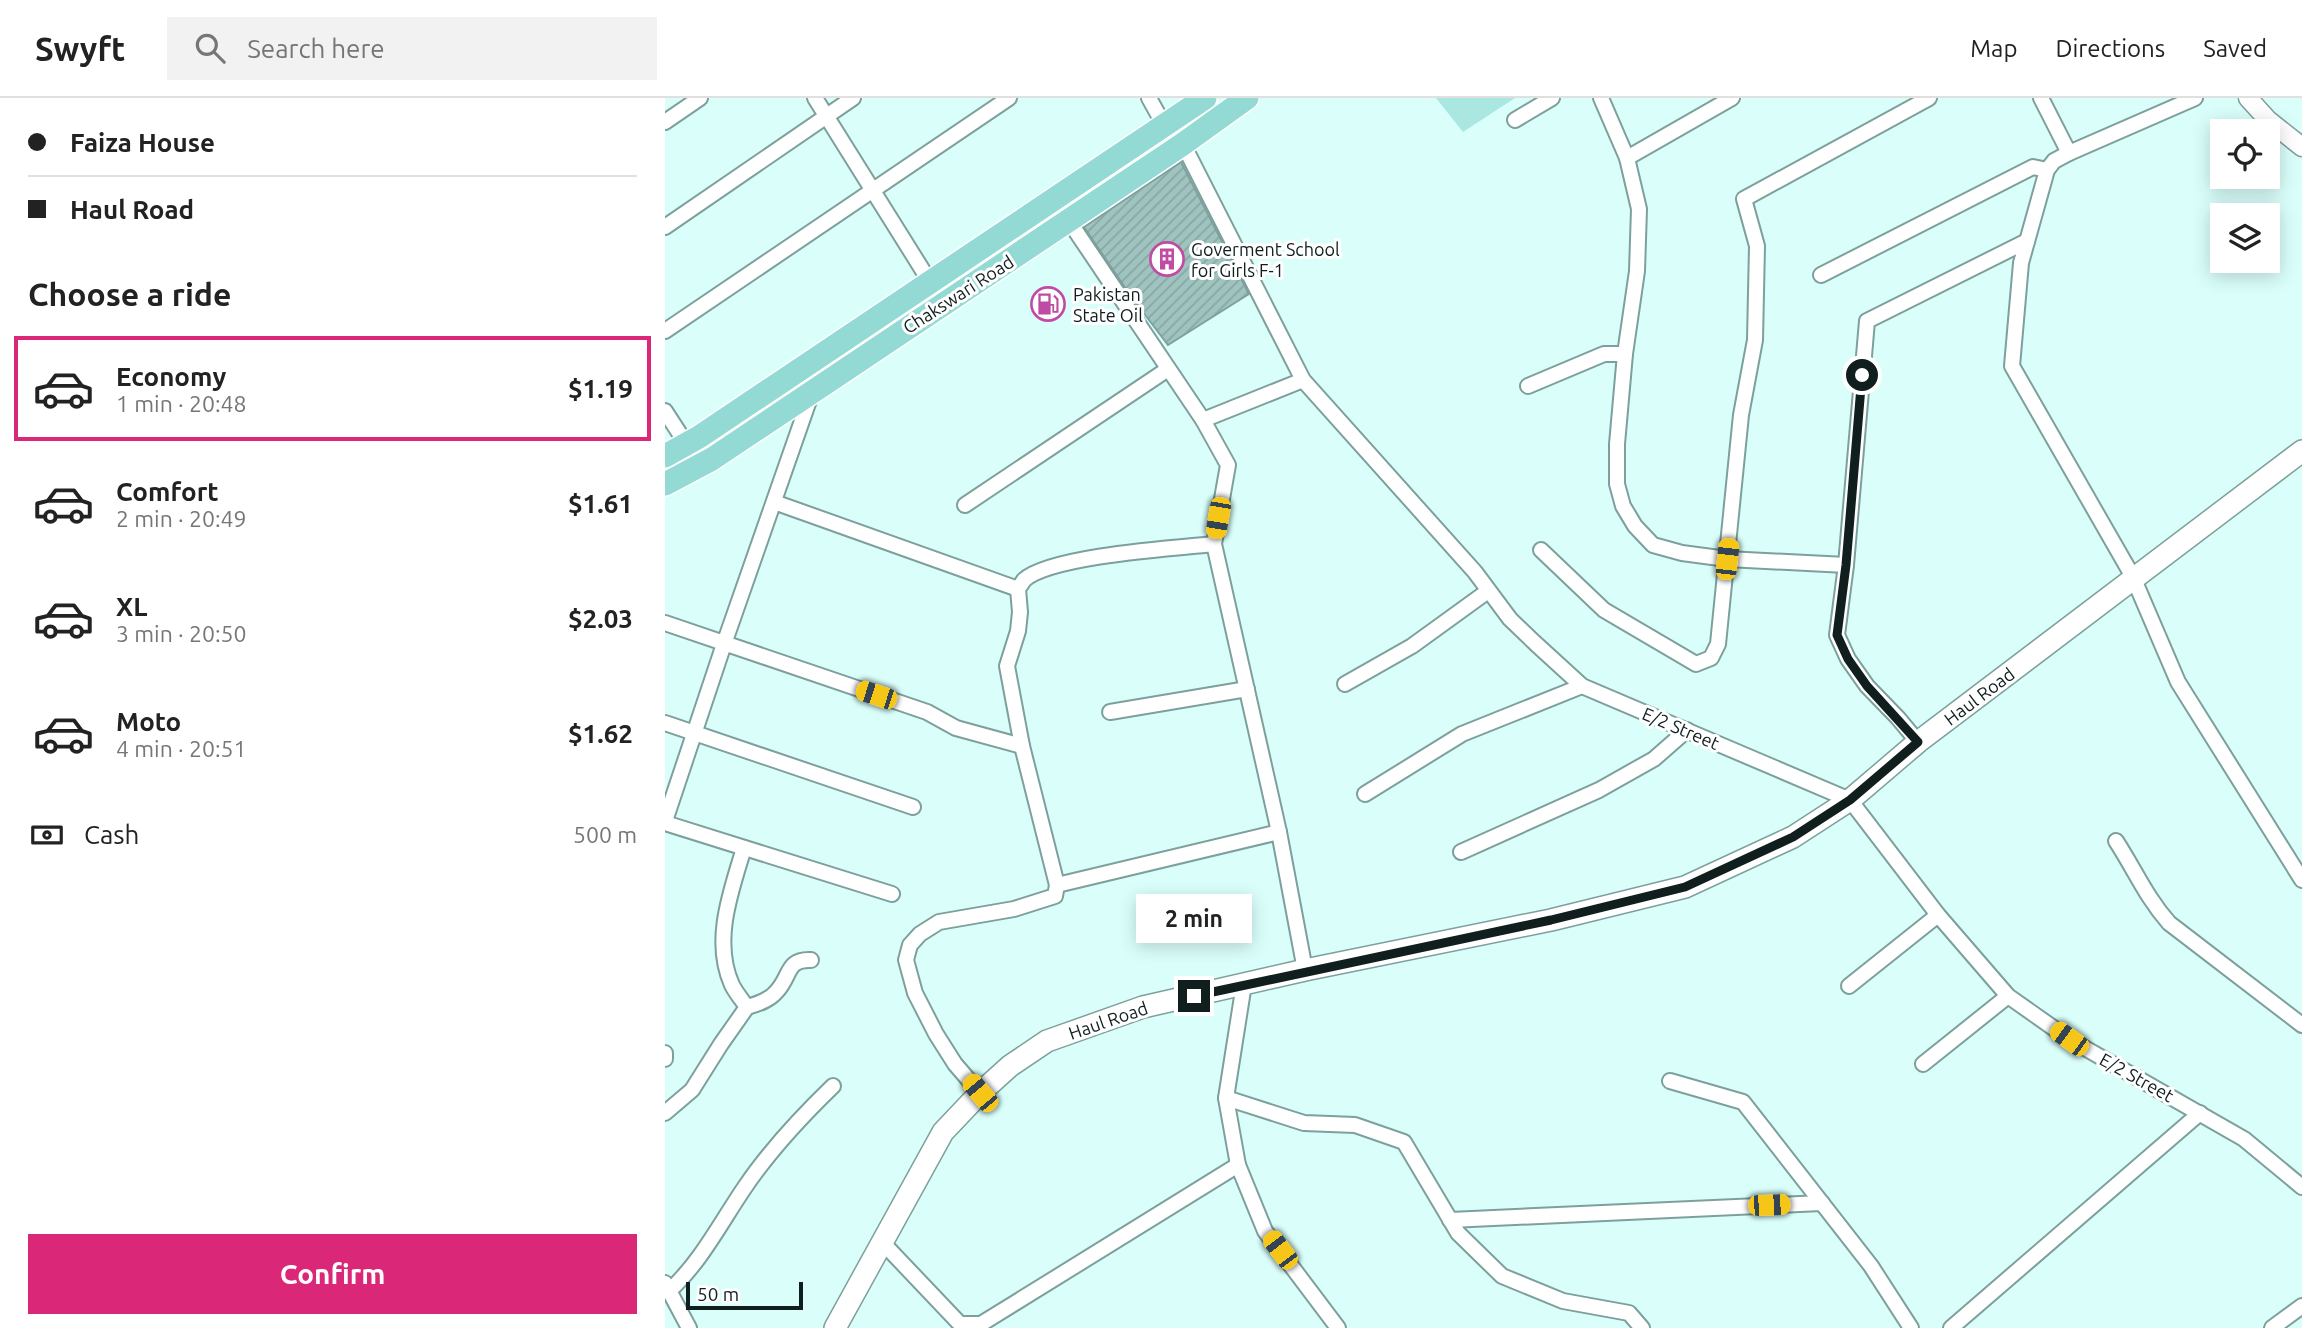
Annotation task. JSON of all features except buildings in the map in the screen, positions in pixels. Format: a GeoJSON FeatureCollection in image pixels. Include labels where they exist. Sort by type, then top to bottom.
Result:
{"type":"FeatureCollection","features":[{"type":"Feature","properties":{"kind":"main road","name":"Chakswari Road"},"geometry":{"type":"LineString","coordinates":[[665,456],[687,445],[1205,98]]}},
{"type":"Feature","properties":{"kind":"main road","name":"Chakswari Road"},"geometry":{"type":"LineString","coordinates":[[665,484],[712,459],[803,399],[1183,144],[1247,98]]}},
{"type":"Feature","properties":{"kind":"main road","name":"Haul Road"},"geometry":{"type":"LineString","coordinates":[[835,1328],[943,1132],[1010,1066],[1047,1041],[1143,1007],[1305,970],[1551,920],[1685,887],[1793,837],[1850,800],[1918,742],[2302,451]]}},
{"type":"Feature","properties":{"kind":"street"},"geometry":{"type":"LineString","coordinates":[[665,122],[700,98]]}},
{"type":"Feature","properties":{"kind":"street"},"geometry":{"type":"LineString","coordinates":[[815,98],[930,282]]}},
{"type":"Feature","properties":{"kind":"street"},"geometry":{"type":"LineString","coordinates":[[665,227],[853,98]]}},
{"type":"Feature","properties":{"kind":"street"},"geometry":{"type":"LineString","coordinates":[[665,331],[1009,98]]}},
{"type":"Feature","properties":{"kind":"street"},"geometry":{"type":"LineString","coordinates":[[1149,98],[1164,125]]}},
{"type":"Feature","properties":{"kind":"street"},"geometry":{"type":"LineString","coordinates":[[1515,120],[1552,98]]}},
{"type":"Feature","properties":{"kind":"street"},"geometry":{"type":"LineString","coordinates":[[1601,98],[1627,158],[1639,209],[1637,271],[1625,354],[1617,444],[1617,484],[1623,506],[1635,526],[1653,545],[1682,553],[1727,559],[1846,565]]}},
{"type":"Feature","properties":{"kind":"street"},"geometry":{"type":"LineString","coordinates":[[1627,158],[1732,98]]}},
{"type":"Feature","properties":{"kind":"street"},"geometry":{"type":"LineString","coordinates":[[1541,550],[1604,610],[1696,664],[1711,658],[1718,643],[1741,415],[1755,340],[1757,246],[1744,199],[1929,98]]}},
{"type":"Feature","properties":{"kind":"street"},"geometry":{"type":"LineString","coordinates":[[2041,98],[2069,153]]}},
{"type":"Feature","properties":{"kind":"street"},"geometry":{"type":"LineString","coordinates":[[2195,98],[2069,153],[2054,161],[2047,170],[2021,263],[2012,366],[2134,579],[2178,682],[2302,880]]}},
{"type":"Feature","properties":{"kind":"street"},"geometry":{"type":"LineString","coordinates":[[2248,98],[2268,120],[2302,147]]}},
{"type":"Feature","properties":{"kind":"street","name":"E/2 Street"},"geometry":{"type":"LineString","coordinates":[[1183,144],[1303,380],[1475,572],[1510,619],[1583,685],[1850,800],[1938,915],[2008,996],[2069,1039],[2244,1139],[2302,1187]]}},
{"type":"Feature","properties":{"kind":"street"},"geometry":{"type":"LineString","coordinates":[[1821,275],[2033,167],[2047,170]]}},
{"type":"Feature","properties":{"kind":"street"},"geometry":{"type":"LineString","coordinates":[[1069,221],[1203,420],[1228,466],[1214,544],[1279,832],[1305,970]]}},
{"type":"Feature","properties":{"kind":"street"},"geometry":{"type":"LineString","coordinates":[[1918,742],[1867,686],[1848,659],[1837,635],[1846,565],[1867,321],[2027,241]]}},
{"type":"Feature","properties":{"kind":"street"},"geometry":{"type":"LineString","coordinates":[[1528,386],[1604,354],[1625,354]]}},
{"type":"Feature","properties":{"kind":"street"},"geometry":{"type":"LineString","coordinates":[[965,505],[1168,369]]}},
{"type":"Feature","properties":{"kind":"street"},"geometry":{"type":"LineString","coordinates":[[1203,420],[1303,380]]}},
{"type":"Feature","properties":{"kind":"street"},"geometry":{"type":"LineString","coordinates":[[813,390],[665,822],[892,894]]}},
{"type":"Feature","properties":{"kind":"street"},"geometry":{"type":"LineString","coordinates":[[665,411],[687,445]]}},
{"type":"Feature","properties":{"kind":"street"},"geometry":{"type":"LineString","coordinates":[[774,502],[1018,589]]}},
{"type":"Feature","properties":{"kind":"street"},"geometry":{"type":"LineString","coordinates":[[980,1093],[955,1065],[936,1034],[915,993],[906,960],[910,945],[920,934],[939,922],[1014,909],[1055,896],[1057,885],[1022,746],[1007,666],[1018,631],[1018,589],[1025,579],[1075,560],[1214,544]]}},
{"type":"Feature","properties":{"kind":"street"},"geometry":{"type":"LineString","coordinates":[[1345,684],[1412,646],[1488,591]]}},
{"type":"Feature","properties":{"kind":"street"},"geometry":{"type":"LineString","coordinates":[[665,623],[927,712],[956,728],[1022,746]]}},
{"type":"Feature","properties":{"kind":"street"},"geometry":{"type":"LineString","coordinates":[[1365,794],[1462,734],[1583,685]]}},
{"type":"Feature","properties":{"kind":"street"},"geometry":{"type":"LineString","coordinates":[[1110,712],[1247,689]]}},
{"type":"Feature","properties":{"kind":"street"},"geometry":{"type":"LineString","coordinates":[[665,723],[913,807]]}},
{"type":"Feature","properties":{"kind":"street"},"geometry":{"type":"LineString","coordinates":[[1461,852],[1599,790],[1654,759],[1687,730]]}},
{"type":"Feature","properties":{"kind":"street"},"geometry":{"type":"LineString","coordinates":[[1057,885],[1279,832]]}},
{"type":"Feature","properties":{"kind":"street"},"geometry":{"type":"LineString","coordinates":[[2116,841],[2151,903],[2169,923],[2302,1024]]}},
{"type":"Feature","properties":{"kind":"street"},"geometry":{"type":"LineString","coordinates":[[744,848],[727,906],[723,955],[732,985],[747,1007]]}},
{"type":"Feature","properties":{"kind":"street"},"geometry":{"type":"LineString","coordinates":[[1849,986],[1938,915]]}},
{"type":"Feature","properties":{"kind":"street"},"geometry":{"type":"LineString","coordinates":[[665,1113],[692,1090],[747,1007],[776,993],[793,964],[800,960],[811,960]]}},
{"type":"Feature","properties":{"kind":"street"},"geometry":{"type":"LineString","coordinates":[[1244,984],[1226,1098],[1238,1165],[1265,1231],[1338,1328]]}},
{"type":"Feature","properties":{"kind":"street"},"geometry":{"type":"LineString","coordinates":[[1923,1064],[2008,996]]}},
{"type":"Feature","properties":{"kind":"street"},"geometry":{"type":"LineString","coordinates":[[665,1053],[665,1059]]}},
{"type":"Feature","properties":{"kind":"street"},"geometry":{"type":"LineString","coordinates":[[1670,1081],[1743,1102],[1871,1266],[1911,1328]]}},
{"type":"Feature","properties":{"kind":"street"},"geometry":{"type":"LineString","coordinates":[[689,1328],[667,1287],[687,1275],[747,1184],[804,1114],[833,1086]]}},
{"type":"Feature","properties":{"kind":"street"},"geometry":{"type":"LineString","coordinates":[[1226,1098],[1304,1123],[1355,1125],[1404,1142],[1458,1233],[1502,1276],[1563,1301],[1629,1313],[1642,1328]]}},
{"type":"Feature","properties":{"kind":"street"},"geometry":{"type":"LineString","coordinates":[[1951,1328],[2200,1112]]}},
{"type":"Feature","properties":{"kind":"street"},"geometry":{"type":"LineString","coordinates":[[883,1243],[960,1324],[982,1326],[1238,1165]]}},
{"type":"Feature","properties":{"kind":"street"},"geometry":{"type":"LineString","coordinates":[[1450,1220],[1822,1203]]}},
{"type":"Feature","properties":{"kind":"street"},"geometry":{"type":"LineString","coordinates":[[2272,1328],[2302,1306]]}},
{"type":"Feature","properties":{"kind":"shaded area"},"geometry":{"type":"Polygon","coordinates":[[[1436,98],[1515,98],[1463,132],[1436,98]]]}},
{"type":"Feature","properties":{"kind":"place","name":"Goverment School for Girls F-1"},"geometry":{"type":"Point","coordinates":[1167,259]}},
{"type":"Feature","properties":{"kind":"place","name":"Pakistan State Oil"},"geometry":{"type":"Point","coordinates":[1048,304]}},
{"type":"Feature","properties":{"kind":"route"},"geometry":{"type":"LineString","coordinates":[[1194,996],[1305,970],[1551,920],[1685,887],[1793,837],[1850,800],[1918,742],[1867,686],[1848,659],[1837,635],[1846,565],[1862,375]]}}]}
